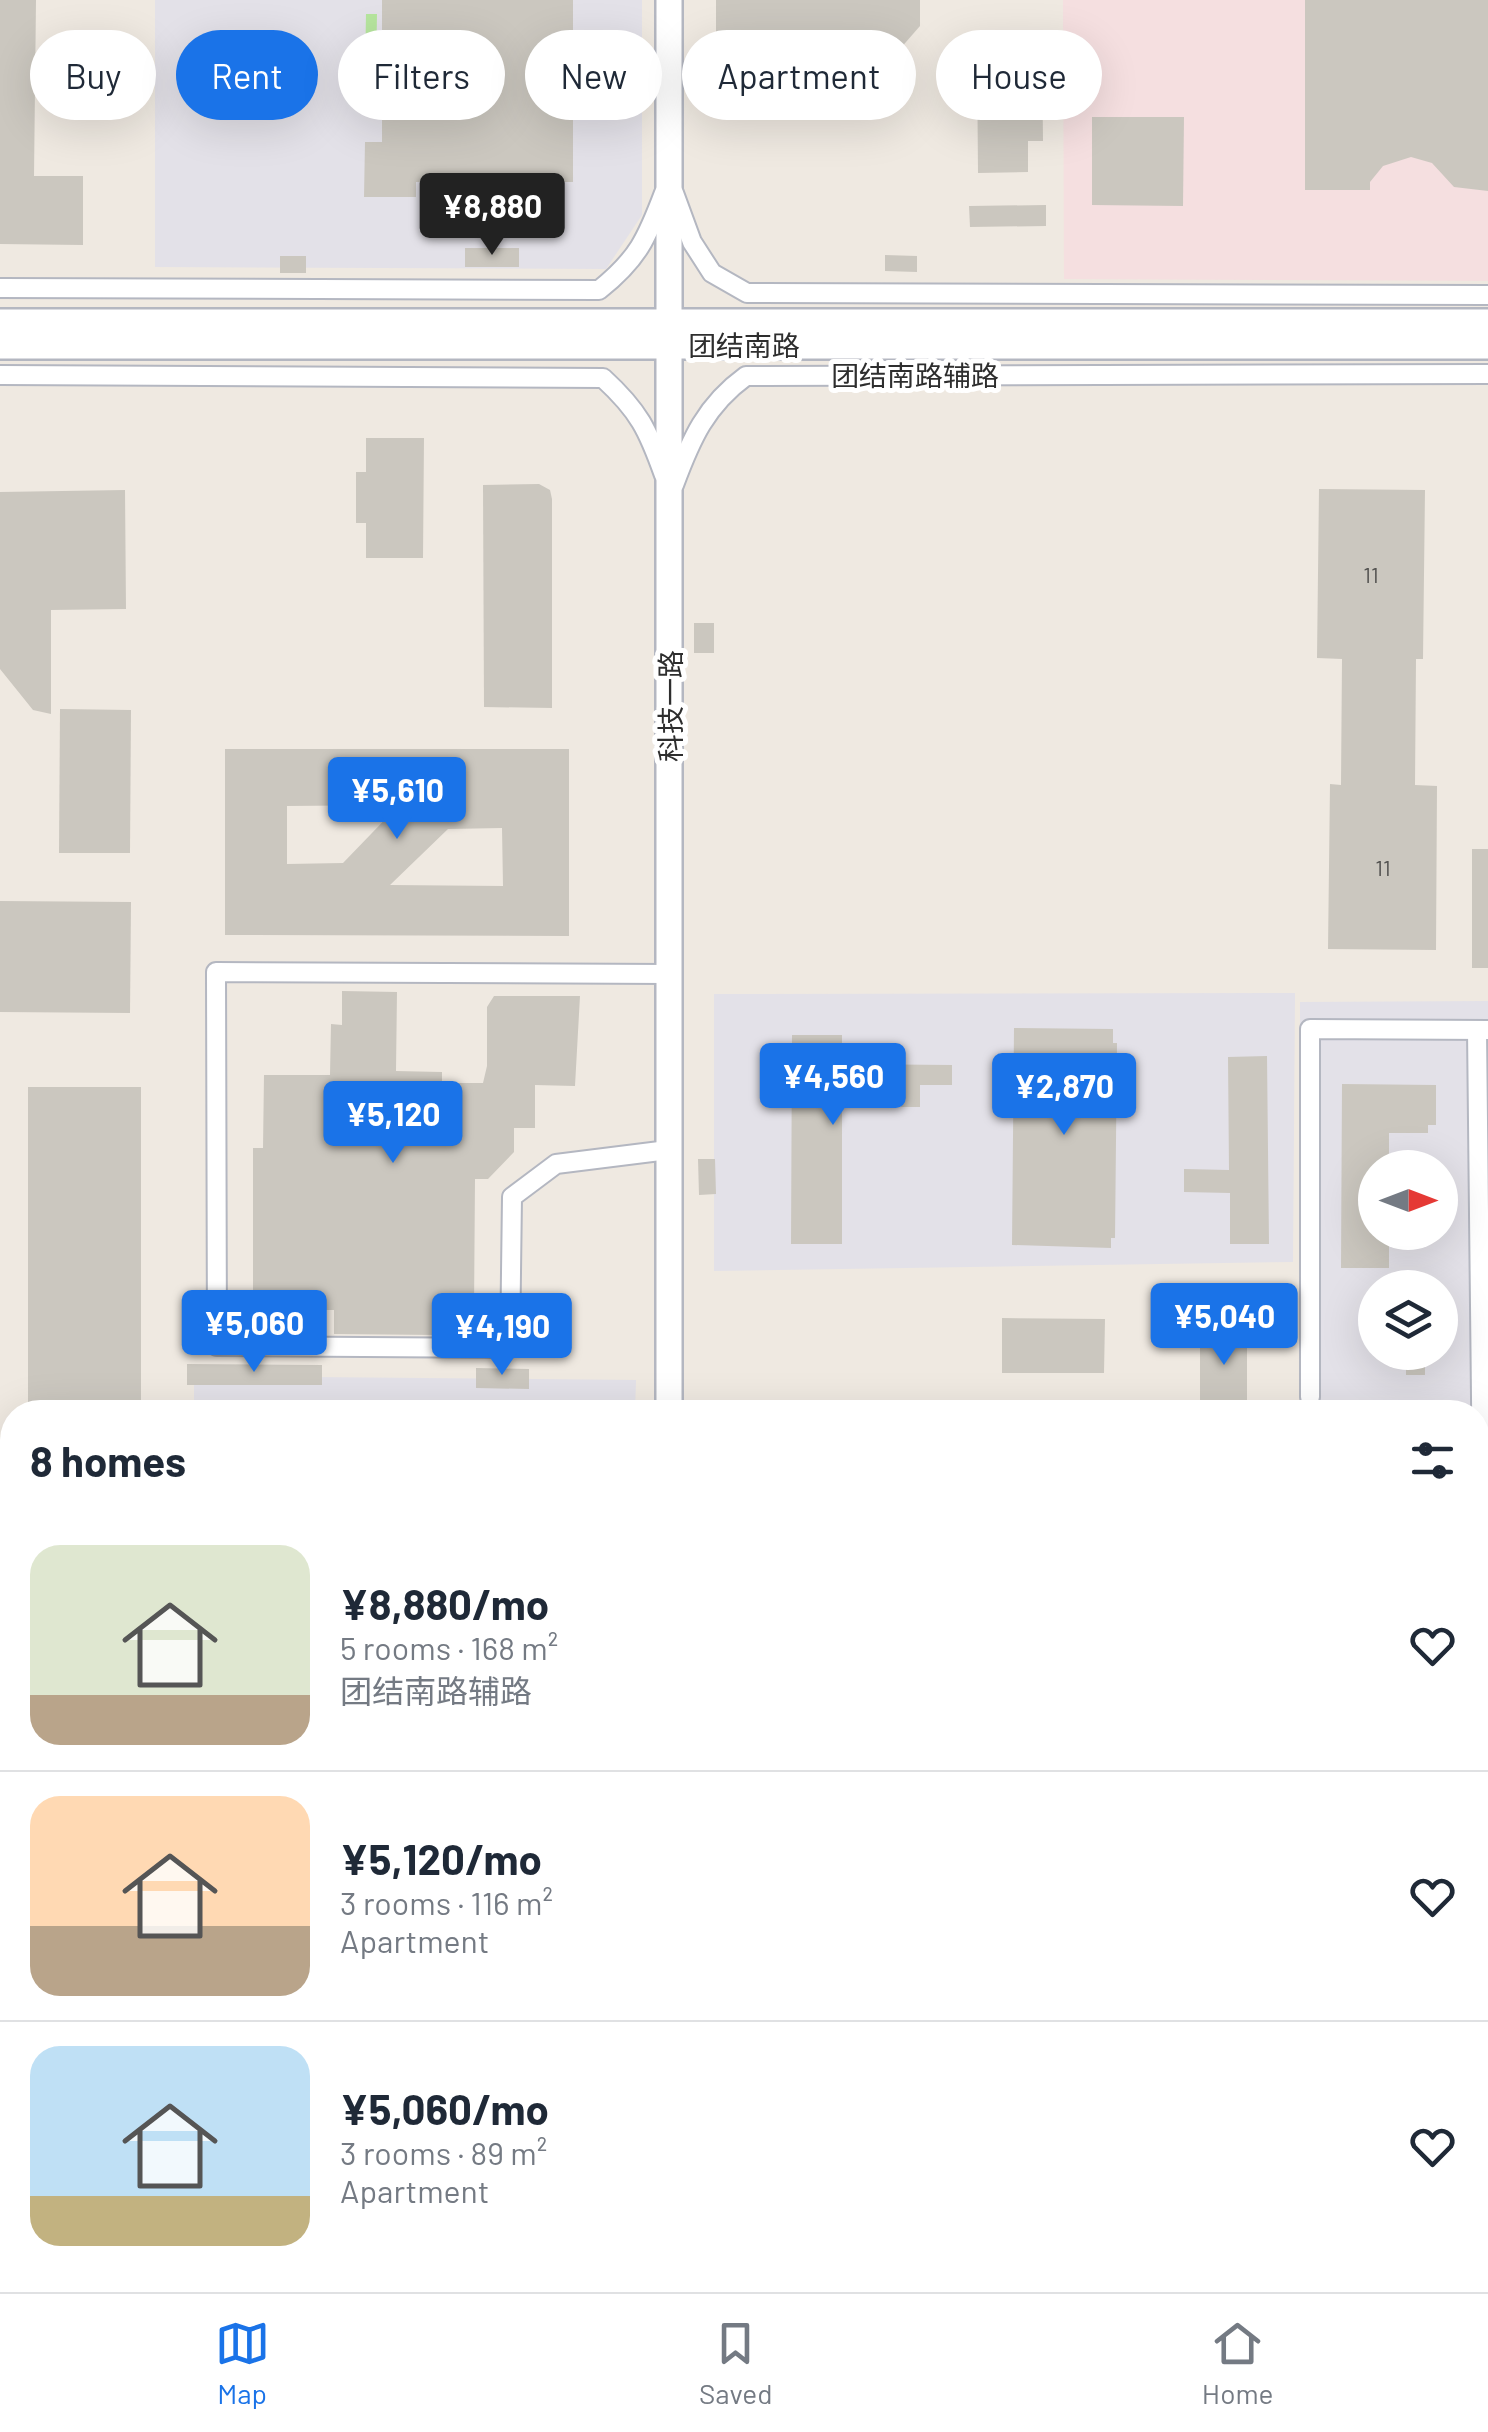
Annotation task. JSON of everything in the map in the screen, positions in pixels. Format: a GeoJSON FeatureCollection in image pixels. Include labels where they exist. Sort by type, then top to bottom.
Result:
{"type":"FeatureCollection","features":[{"type":"Feature","properties":{"kind":"main road","name":"科技一路"},"geometry":{"type":"LineString","coordinates":[[669,0],[669,1400]]}},
{"type":"Feature","properties":{"kind":"main road","name":"团结南路"},"geometry":{"type":"LineString","coordinates":[[0,322],[1488,346]]}},
{"type":"Feature","properties":{"kind":"main road","name":"团结南路"},"geometry":{"type":"LineString","coordinates":[[0,346],[1488,322]]}},
{"type":"Feature","properties":{"kind":"street"},"geometry":{"type":"LineString","coordinates":[[0,288],[600,290],[628,267],[646,242],[669,178]]}},
{"type":"Feature","properties":{"kind":"street"},"geometry":{"type":"LineString","coordinates":[[669,178],[692,242],[712,273],[747,293],[1488,295]]}},
{"type":"Feature","properties":{"kind":"street","name":"团结南路辅路"},"geometry":{"type":"LineString","coordinates":[[670,494],[690,440],[721,394],[746,376],[1488,374]]}},
{"type":"Feature","properties":{"kind":"street"},"geometry":{"type":"LineString","coordinates":[[0,375],[603,378],[648,429],[670,494]]}},
{"type":"Feature","properties":{"kind":"street"},"geometry":{"type":"LineString","coordinates":[[668,1150],[556,1164],[512,1197],[510,1348],[217,1346],[216,972],[669,974]]}},
{"type":"Feature","properties":{"kind":"street"},"geometry":{"type":"LineString","coordinates":[[1310,1397],[1310,1030],[1482,1030],[1485,1400]]}},
{"type":"Feature","properties":{"kind":"shaded area"},"geometry":{"type":"Polygon","coordinates":[[[155,0],[642,0],[642,30],[525,30],[525,120],[642,120],[642,215],[606,269],[155,267],[155,0]]]}},
{"type":"Feature","properties":{"kind":"shaded area"},"geometry":{"type":"Polygon","coordinates":[[[1063,0],[1488,0],[1488,281],[1064,279],[1063,120],[1102,120],[1102,30],[1063,30],[1063,0]]]}},
{"type":"Feature","properties":{"kind":"shaded area"},"geometry":{"type":"Polygon","coordinates":[[[1295,993],[1293,1262],[714,1271],[714,994],[1295,993]]]}},
{"type":"Feature","properties":{"kind":"shaded area"},"geometry":{"type":"Polygon","coordinates":[[[1488,1001],[1488,1400],[1301,1400],[1300,1002],[1488,1001]]]}},
{"type":"Feature","properties":{"kind":"shaded area"},"geometry":{"type":"Polygon","coordinates":[[[194,1376],[636,1380],[635,1400],[194,1400],[194,1376]]]}},
{"type":"Feature","properties":{"kind":"green space"},"geometry":{"type":"Polygon","coordinates":[[[366,14],[377,14],[377,30],[366,30],[366,14]]]}},
{"type":"Feature","properties":{"kind":"green space"},"geometry":{"type":"Polygon","coordinates":[[[563,186],[559,200],[551,204],[424,206],[424,189],[563,186]]]}},
{"type":"Feature","properties":{"kind":"building"},"geometry":{"type":"Polygon","coordinates":[[[0,0],[36,0],[36,30],[30,30],[34,176],[83,176],[83,245],[0,244],[0,0]]]}},
{"type":"Feature","properties":{"kind":"building"},"geometry":{"type":"Polygon","coordinates":[[[382,0],[573,0],[573,30],[525,30],[525,120],[573,120],[573,182],[416,182],[416,197],[364,197],[365,142],[382,142],[382,120],[505,120],[505,30],[382,30],[382,0]]]}},
{"type":"Feature","properties":{"kind":"building"},"geometry":{"type":"Polygon","coordinates":[[[716,0],[920,0],[920,26],[916,31],[716,30],[716,0]]]}},
{"type":"Feature","properties":{"kind":"building"},"geometry":{"type":"Polygon","coordinates":[[[1305,0],[1488,0],[1488,191],[1454,187],[1432,163],[1411,157],[1383,166],[1370,182],[1370,190],[1305,190],[1305,0]]]}},
{"type":"Feature","properties":{"kind":"building"},"geometry":{"type":"Polygon","coordinates":[[[1184,117],[1183,206],[1092,205],[1092,120],[1184,117]]]}},
{"type":"Feature","properties":{"kind":"building"},"geometry":{"type":"Polygon","coordinates":[[[978,120],[1043,120],[1043,141],[1028,141],[1028,172],[978,173],[978,120]]]}},
{"type":"Feature","properties":{"kind":"building"},"geometry":{"type":"Polygon","coordinates":[[[1046,205],[1046,226],[970,227],[969,206],[1046,205]]]}},
{"type":"Feature","properties":{"kind":"building"},"geometry":{"type":"Polygon","coordinates":[[[465,248],[519,248],[519,267],[465,267],[465,248]]]}},
{"type":"Feature","properties":{"kind":"building"},"geometry":{"type":"Polygon","coordinates":[[[885,255],[917,256],[917,272],[885,271],[885,255]]]}},
{"type":"Feature","properties":{"kind":"building"},"geometry":{"type":"Polygon","coordinates":[[[280,256],[306,256],[306,273],[280,273],[280,256]]]}},
{"type":"Feature","properties":{"kind":"building"},"geometry":{"type":"Polygon","coordinates":[[[366,438],[424,438],[423,558],[366,558],[366,523],[356,523],[356,472],[366,472],[366,438]]]}},
{"type":"Feature","properties":{"kind":"building"},"geometry":{"type":"Polygon","coordinates":[[[539,484],[550,490],[552,499],[552,708],[484,707],[483,485],[539,484]]]}},
{"type":"Feature","properties":{"kind":"building"},"geometry":{"type":"Polygon","coordinates":[[[1319,489],[1425,490],[1423,659],[1416,659],[1415,785],[1437,786],[1436,950],[1328,949],[1330,784],[1341,785],[1342,659],[1317,658],[1319,489]]]}},
{"type":"Feature","properties":{"kind":"building"},"geometry":{"type":"Polygon","coordinates":[[[125,490],[126,609],[51,610],[51,714],[33,710],[0,669],[0,492],[125,490]]]}},
{"type":"Feature","properties":{"kind":"building"},"geometry":{"type":"Polygon","coordinates":[[[694,623],[714,623],[714,653],[694,653],[694,623]]]}},
{"type":"Feature","properties":{"kind":"building"},"geometry":{"type":"Polygon","coordinates":[[[60,709],[131,710],[130,853],[59,853],[60,709]]]}},
{"type":"Feature","properties":{"kind":"building"},"geometry":{"type":"Polygon","coordinates":[[[225,749],[569,749],[569,936],[225,935],[225,749]],[[399,805],[287,806],[287,864],[343,863],[399,805]],[[502,828],[448,829],[390,885],[503,886],[502,828]]]}},
{"type":"Feature","properties":{"kind":"building"},"geometry":{"type":"Polygon","coordinates":[[[1472,849],[1488,849],[1488,968],[1472,968],[1472,849]]]}},
{"type":"Feature","properties":{"kind":"building"},"geometry":{"type":"Polygon","coordinates":[[[0,901],[131,902],[130,1013],[0,1012],[0,901]]]}},
{"type":"Feature","properties":{"kind":"building"},"geometry":{"type":"Polygon","coordinates":[[[342,991],[397,992],[396,1071],[442,1072],[442,1083],[483,1083],[487,1066],[487,1007],[494,996],[580,996],[575,1086],[535,1085],[535,1128],[514,1128],[514,1152],[488,1179],[475,1179],[474,1311],[466,1311],[466,1319],[438,1319],[438,1335],[334,1334],[334,1310],[253,1310],[253,1148],[263,1148],[264,1075],[330,1075],[331,1024],[342,1025],[342,991]]]}},
{"type":"Feature","properties":{"kind":"building"},"geometry":{"type":"Polygon","coordinates":[[[1014,1028],[1113,1029],[1113,1043],[1117,1043],[1115,1238],[1111,1238],[1111,1248],[1012,1245],[1014,1028]]]}},
{"type":"Feature","properties":{"kind":"building"},"geometry":{"type":"Polygon","coordinates":[[[792,1035],[842,1035],[842,1064],[952,1065],[952,1085],[920,1085],[920,1107],[901,1107],[901,1084],[842,1084],[842,1244],[791,1244],[792,1035]]]}},
{"type":"Feature","properties":{"kind":"building"},"geometry":{"type":"Polygon","coordinates":[[[1267,1056],[1269,1244],[1230,1244],[1230,1193],[1184,1192],[1184,1169],[1229,1170],[1228,1057],[1267,1056]]]}},
{"type":"Feature","properties":{"kind":"building"},"geometry":{"type":"Polygon","coordinates":[[[1342,1084],[1436,1085],[1436,1125],[1428,1125],[1428,1133],[1389,1133],[1389,1150],[1358,1150],[1358,1250],[1389,1250],[1389,1268],[1341,1268],[1342,1084]]]}},
{"type":"Feature","properties":{"kind":"building"},"geometry":{"type":"Polygon","coordinates":[[[28,1087],[141,1087],[141,1400],[28,1400],[28,1087]]]}},
{"type":"Feature","properties":{"kind":"building"},"geometry":{"type":"Polygon","coordinates":[[[698,1159],[715,1159],[716,1194],[699,1195],[698,1159]]]}},
{"type":"Feature","properties":{"kind":"building"},"geometry":{"type":"Polygon","coordinates":[[[1002,1318],[1105,1319],[1104,1373],[1002,1373],[1002,1318]]]}},
{"type":"Feature","properties":{"kind":"building"},"geometry":{"type":"Polygon","coordinates":[[[1200,1324],[1247,1324],[1247,1400],[1200,1400],[1200,1324]]]}},
{"type":"Feature","properties":{"kind":"building"},"geometry":{"type":"Polygon","coordinates":[[[187,1364],[322,1365],[322,1385],[187,1385],[187,1364]]]}},
{"type":"Feature","properties":{"kind":"building"},"geometry":{"type":"Polygon","coordinates":[[[476,1368],[529,1369],[529,1389],[476,1388],[476,1368]]]}},
{"type":"Feature","properties":{"kind":"building"},"geometry":{"type":"Polygon","coordinates":[[[1406,1370],[1425,1370],[1425,1375],[1406,1375],[1406,1370]]]}}]}
